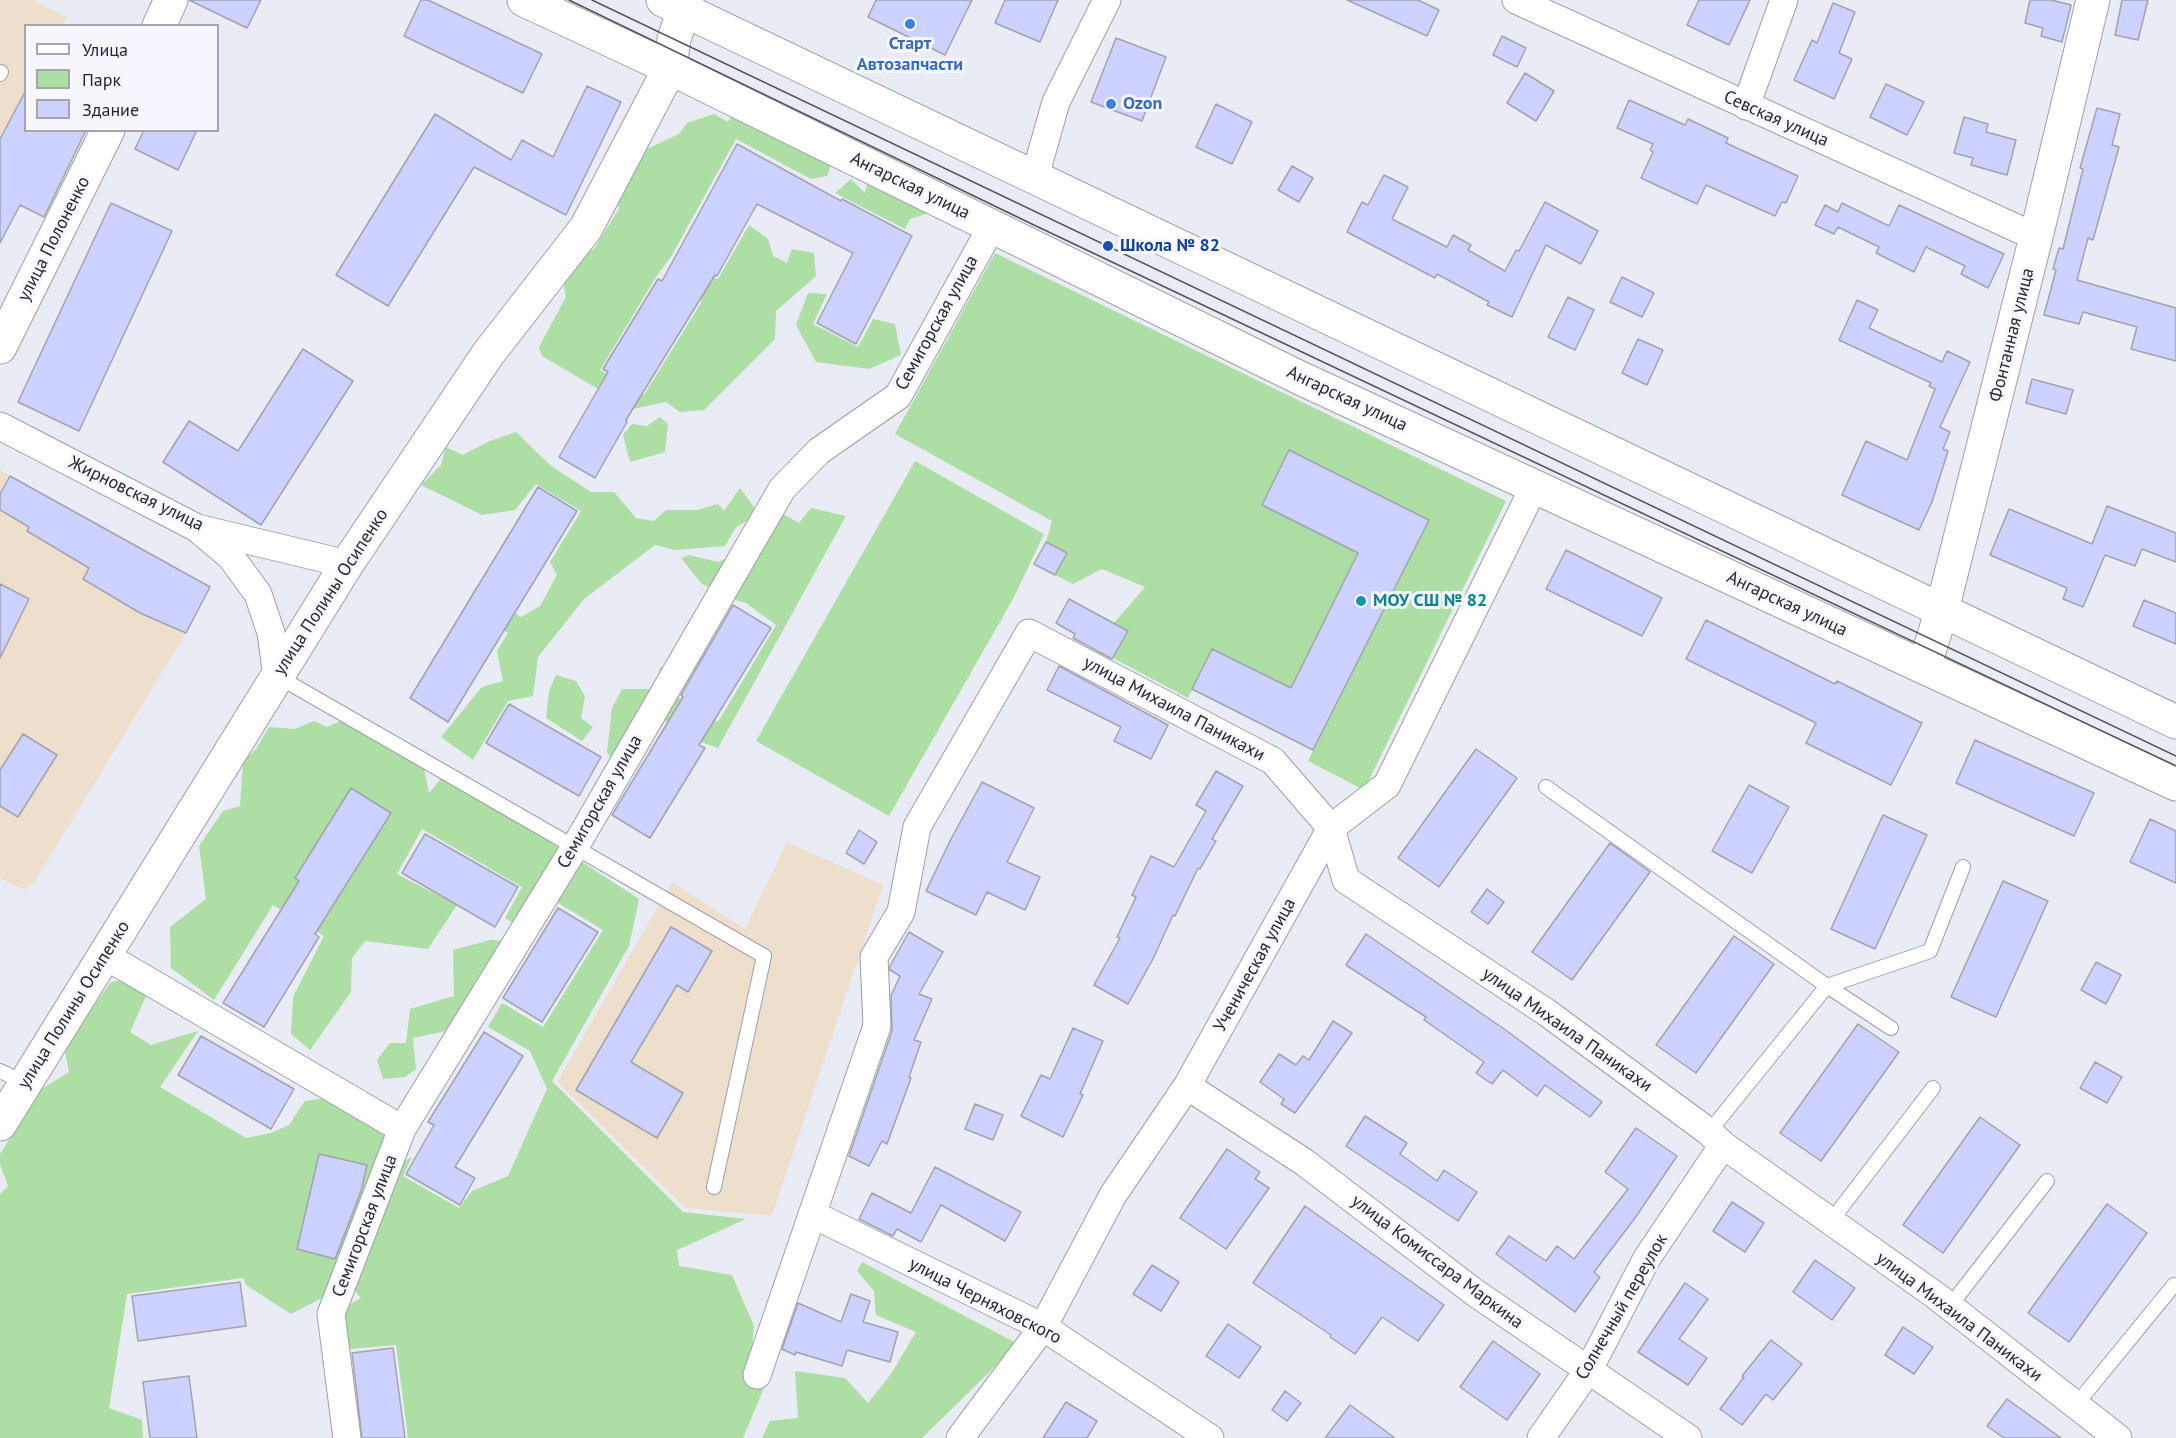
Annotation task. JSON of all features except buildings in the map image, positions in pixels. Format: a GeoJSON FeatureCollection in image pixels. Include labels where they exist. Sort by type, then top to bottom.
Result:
{"type":"FeatureCollection","features":[{"type":"Feature","properties":{"kind":"main road"},"geometry":{"type":"LineString","coordinates":[[160,24],[171,0]]}},
{"type":"Feature","properties":{"kind":"main road","name":"Ангарская улица"},"geometry":{"type":"LineString","coordinates":[[524,0],[670,68],[1298,377],[2176,784]]}},
{"type":"Feature","properties":{"kind":"main road","name":"Фонтанная улица"},"geometry":{"type":"LineString","coordinates":[[1924,667],[1942,610],[2093,0]]}},
{"type":"Feature","properties":{"kind":"main road"},"geometry":{"type":"LineString","coordinates":[[678,3],[2176,722]]}},
{"type":"Feature","properties":{"kind":"main road","name":"улица Полины Осипенко"},"geometry":{"type":"LineString","coordinates":[[0,1124],[13,1077],[104,955],[347,564],[488,354],[586,228],[670,68],[678,3]]}},
{"type":"Feature","properties":{"kind":"main road","name":"улица Полоненко"},"geometry":{"type":"LineString","coordinates":[[0,347],[107,132]]}},
{"type":"Feature","properties":{"kind":"street"},"geometry":{"type":"LineString","coordinates":[[1035,176],[1056,102],[1107,0]]}},
{"type":"Feature","properties":{"kind":"street","name":"Севская улица"},"geometry":{"type":"LineString","coordinates":[[1516,0],[2036,237]]}},
{"type":"Feature","properties":{"kind":"street"},"geometry":{"type":"LineString","coordinates":[[1746,106],[1784,0]]}},
{"type":"Feature","properties":{"kind":"street","name":"Семигорская улица"},"geometry":{"type":"LineString","coordinates":[[347,1438],[331,1314],[402,1129],[575,847],[782,489],[819,451],[898,396],[992,226]]}},
{"type":"Feature","properties":{"kind":"street","name":"Жирновская улица"},"geometry":{"type":"LineString","coordinates":[[0,426],[197,528],[347,564]]}},
{"type":"Feature","properties":{"kind":"street","name":"Ученическая улица"},"geometry":{"type":"LineString","coordinates":[[960,1438],[1042,1327],[1113,1195],[1187,1086],[1332,828],[1387,785],[1534,487]]}},
{"type":"Feature","properties":{"kind":"street"},"geometry":{"type":"LineString","coordinates":[[197,528],[231,557],[258,594],[271,633],[277,676]]}},
{"type":"Feature","properties":{"kind":"street","name":"улица Михаила Паникахи"},"geometry":{"type":"LineString","coordinates":[[812,1214],[877,1026],[874,957],[902,912],[917,827],[1029,633],[1273,761],[1332,828],[1346,880],[1546,1012],[1716,1138],[1950,1306],[2075,1406],[2103,1434]]}},
{"type":"Feature","properties":{"kind":"street"},"geometry":{"type":"LineString","coordinates":[[104,955],[402,1129]]}},
{"type":"Feature","properties":{"kind":"street","name":"улица Комиссара Маркина"},"geometry":{"type":"LineString","coordinates":[[1187,1086],[1304,1162],[1474,1292],[1688,1438]]}},
{"type":"Feature","properties":{"kind":"street","name":"Солнечный переулок"},"geometry":{"type":"LineString","coordinates":[[1541,1438],[1589,1369],[1647,1258],[1716,1138]]}},
{"type":"Feature","properties":{"kind":"street"},"geometry":{"type":"LineString","coordinates":[[758,1375],[812,1214]]}},
{"type":"Feature","properties":{"kind":"street","name":"улица Черняховского"},"geometry":{"type":"LineString","coordinates":[[812,1214],[1042,1327],[1210,1438]]}},
{"type":"Feature","properties":{"kind":"lane"},"geometry":{"type":"LineString","coordinates":[[277,676],[764,956],[714,1187]]}},
{"type":"Feature","properties":{"kind":"lane"},"geometry":{"type":"LineString","coordinates":[[1545,787],[1827,986],[1892,1028]]}},
{"type":"Feature","properties":{"kind":"lane"},"geometry":{"type":"LineString","coordinates":[[1716,1138],[1827,986],[1930,951],[1963,867]]}},
{"type":"Feature","properties":{"kind":"lane"},"geometry":{"type":"LineString","coordinates":[[1831,1221],[1933,1088]]}},
{"type":"Feature","properties":{"kind":"lane"},"geometry":{"type":"LineString","coordinates":[[1950,1306],[2047,1181]]}},
{"type":"Feature","properties":{"kind":"lane"},"geometry":{"type":"LineString","coordinates":[[2075,1406],[2174,1285]]}},
{"type":"Feature","properties":{"kind":"shaded area"},"geometry":{"type":"Polygon","coordinates":[[[0,0],[34,0],[67,17],[62,24],[24,24],[24,132],[86,132],[82,139],[94,144],[49,220],[20,205],[0,243],[0,0]]]}},
{"type":"Feature","properties":{"kind":"shaded area"},"geometry":{"type":"Polygon","coordinates":[[[0,470],[210,587],[186,633],[35,881],[25,890],[0,878],[0,470]]]}},
{"type":"Feature","properties":{"kind":"shaded area"},"geometry":{"type":"Polygon","coordinates":[[[787,842],[883,885],[772,1216],[685,1208],[557,1082],[672,882],[745,929],[787,842]]]}},
{"type":"Feature","properties":{"kind":"green space"},"geometry":{"type":"Polygon","coordinates":[[[736,107],[835,154],[827,176],[811,179],[736,139],[672,255],[656,277],[600,370],[644,395],[701,303],[703,276],[718,279],[749,225],[768,239],[773,256],[787,263],[792,249],[814,253],[816,276],[776,311],[775,339],[704,410],[680,412],[666,402],[632,409],[542,356],[539,347],[566,297],[563,281],[577,256],[594,249],[619,209],[617,191],[638,153],[679,134],[687,123],[714,114],[728,122],[736,107]]]}},
{"type":"Feature","properties":{"kind":"green space"},"geometry":{"type":"Polygon","coordinates":[[[869,172],[941,209],[910,219],[905,229],[835,193],[851,179],[865,193],[869,172]]]}},
{"type":"Feature","properties":{"kind":"green space"},"geometry":{"type":"Polygon","coordinates":[[[995,253],[1506,501],[1364,790],[1308,761],[1428,520],[1289,451],[1262,505],[1358,553],[1291,688],[1213,649],[1188,698],[1113,658],[1127,631],[1114,623],[1145,587],[1102,569],[1073,584],[1055,575],[1067,553],[1046,542],[1052,521],[895,434],[995,253]]]}},
{"type":"Feature","properties":{"kind":"green space"},"geometry":{"type":"Polygon","coordinates":[[[808,293],[827,294],[813,324],[858,347],[873,319],[895,324],[901,355],[869,369],[816,362],[796,325],[808,293]]]}},
{"type":"Feature","properties":{"kind":"green space"},"geometry":{"type":"Polygon","coordinates":[[[660,417],[668,424],[665,452],[630,462],[623,435],[632,424],[647,426],[660,417]]]}},
{"type":"Feature","properties":{"kind":"green space"},"geometry":{"type":"Polygon","coordinates":[[[516,432],[551,466],[591,492],[614,492],[636,518],[654,521],[666,510],[697,510],[718,504],[724,511],[740,488],[759,514],[736,527],[725,546],[675,550],[655,545],[584,599],[538,657],[533,696],[508,701],[473,760],[441,737],[482,687],[503,681],[497,651],[508,633],[465,606],[476,587],[521,617],[540,606],[557,575],[550,562],[581,511],[536,484],[515,510],[482,515],[421,485],[441,465],[446,447],[463,455],[490,441],[516,432]]]}},
{"type":"Feature","properties":{"kind":"green space"},"geometry":{"type":"Polygon","coordinates":[[[915,461],[1044,534],[1013,599],[889,816],[756,741],[915,461]]]}},
{"type":"Feature","properties":{"kind":"green space"},"geometry":{"type":"Polygon","coordinates":[[[772,508],[799,523],[811,508],[846,516],[718,748],[701,742],[665,721],[628,780],[623,780],[607,752],[612,708],[622,689],[657,689],[660,667],[676,667],[673,694],[718,722],[776,625],[746,603],[729,598],[702,584],[681,558],[689,555],[718,562],[732,556],[772,508]]]}},
{"type":"Feature","properties":{"kind":"green space"},"geometry":{"type":"Polygon","coordinates":[[[556,675],[576,681],[585,696],[581,718],[593,727],[582,741],[546,718],[549,691],[556,675]]]}},
{"type":"Feature","properties":{"kind":"green space"},"geometry":{"type":"Polygon","coordinates":[[[343,720],[424,768],[429,793],[442,777],[563,850],[569,875],[582,862],[639,899],[629,946],[552,1081],[683,1212],[746,1219],[677,1250],[679,1266],[732,1275],[754,1326],[750,1369],[766,1383],[743,1438],[408,1438],[396,1345],[328,1351],[319,1322],[361,1298],[349,1284],[291,1314],[246,1285],[243,1278],[127,1294],[109,1408],[142,1420],[143,1438],[0,1438],[0,1194],[8,1186],[0,1164],[0,1154],[40,1090],[69,1072],[64,1046],[111,982],[133,978],[146,996],[130,1032],[151,1045],[198,1031],[160,1087],[246,1138],[271,1133],[289,1125],[305,1101],[338,1096],[392,1134],[401,1163],[412,1157],[403,1176],[459,1208],[472,1191],[508,1176],[547,1089],[530,1051],[488,1027],[502,1003],[543,1027],[603,930],[558,903],[533,934],[505,918],[522,887],[422,829],[397,874],[457,905],[428,949],[365,941],[352,958],[351,992],[310,1050],[291,1034],[293,997],[324,936],[273,905],[214,1000],[171,968],[170,927],[206,899],[199,846],[223,811],[240,806],[243,761],[256,749],[269,727],[295,729],[314,721],[327,727],[343,720]]]}},
{"type":"Feature","properties":{"kind":"green space"},"geometry":{"type":"Polygon","coordinates":[[[490,940],[512,941],[459,1028],[413,1038],[416,1069],[405,1077],[383,1079],[377,1060],[390,1043],[406,1043],[410,1009],[454,996],[453,950],[490,940]]]}},
{"type":"Feature","properties":{"kind":"green space"},"geometry":{"type":"Polygon","coordinates":[[[862,1262],[1018,1344],[922,1438],[762,1438],[770,1421],[798,1418],[795,1371],[845,1378],[868,1403],[891,1374],[916,1332],[876,1315],[874,1291],[857,1271],[862,1262]]]}},
{"type":"Feature","properties":{"kind":"tram line"},"geometry":{"type":"LineString","coordinates":[[569,0],[1036,226],[2176,766]]}},
{"type":"Feature","properties":{"kind":"tram line"},"geometry":{"type":"LineString","coordinates":[[592,0],[2176,756]]}},
{"type":"Feature","properties":{"kind":"place","name":"Старт Автозапчасти"},"geometry":{"type":"Point","coordinates":[910,24]}},
{"type":"Feature","properties":{"kind":"place","name":"Ozon"},"geometry":{"type":"Point","coordinates":[1111,104]}},
{"type":"Feature","properties":{"kind":"place","name":"Школа № 82"},"geometry":{"type":"Point","coordinates":[1108,246]}},
{"type":"Feature","properties":{"kind":"place","name":"МОУ СШ № 82"},"geometry":{"type":"Point","coordinates":[1361,601]}}]}
